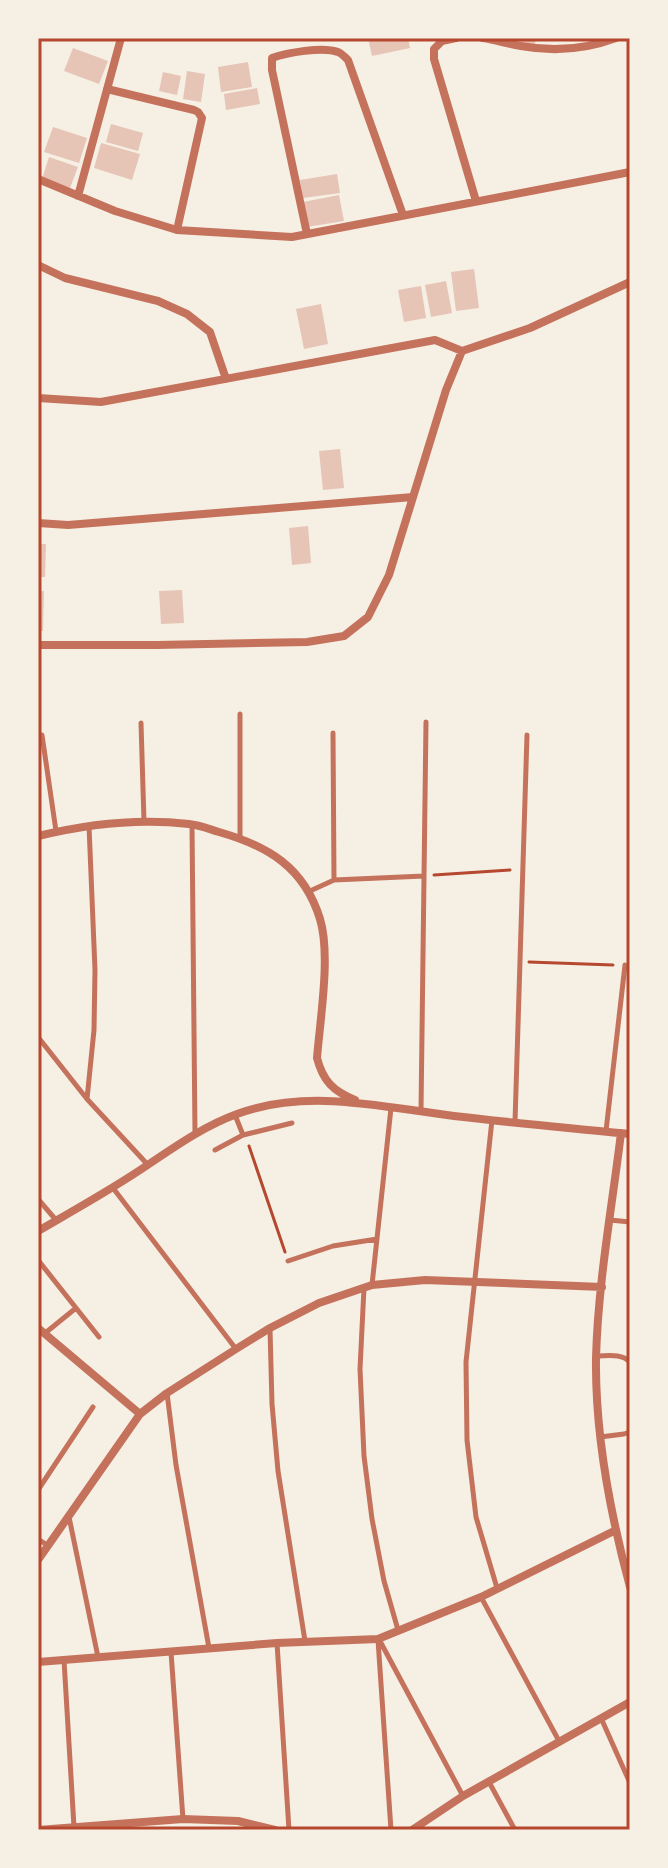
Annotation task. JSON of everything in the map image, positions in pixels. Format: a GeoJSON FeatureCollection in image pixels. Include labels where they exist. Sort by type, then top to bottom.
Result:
{"type":"FeatureCollection","features":[{"type":"Feature","properties":{"kind":"street"},"geometry":{"type":"LineString","coordinates":[[78,196],[121,38]]}},
{"type":"Feature","properties":{"kind":"street"},"geometry":{"type":"LineString","coordinates":[[456,38],[442,41],[434,49],[434,59],[476,201]]}},
{"type":"Feature","properties":{"kind":"street"},"geometry":{"type":"LineString","coordinates":[[483,38],[518,46],[559,49],[594,47],[616,38]]}},
{"type":"Feature","properties":{"kind":"street"},"geometry":{"type":"LineString","coordinates":[[307,234],[272,70],[272,58],[286,52],[326,50],[339,52],[348,60],[403,215]]}},
{"type":"Feature","properties":{"kind":"street"},"geometry":{"type":"LineString","coordinates":[[107,89],[194,110],[201,115],[177,230]]}},
{"type":"Feature","properties":{"kind":"street"},"geometry":{"type":"LineString","coordinates":[[38,179],[115,211],[177,230],[292,237],[630,172]]}},
{"type":"Feature","properties":{"kind":"street"},"geometry":{"type":"LineString","coordinates":[[38,265],[65,278],[158,301],[187,314],[210,332],[226,379]]}},
{"type":"Feature","properties":{"kind":"street"},"geometry":{"type":"LineString","coordinates":[[38,398],[101,402],[435,340],[462,351],[530,328],[630,282]]}},
{"type":"Feature","properties":{"kind":"street"},"geometry":{"type":"LineString","coordinates":[[38,645],[307,642],[344,636],[368,617],[389,575],[446,390],[462,351]]}},
{"type":"Feature","properties":{"kind":"street"},"geometry":{"type":"LineString","coordinates":[[38,523],[68,525],[413,497]]}},
{"type":"Feature","properties":{"kind":"street"},"geometry":{"type":"LineString","coordinates":[[38,836],[115,822],[192,824],[240,838],[269,852],[293,871],[310,891],[321,922],[325,959],[317,1058],[321,1074],[344,1096],[366,1104]]}},
{"type":"Feature","properties":{"kind":"street"},"geometry":{"type":"LineString","coordinates":[[38,1231],[113,1188],[195,1134],[234,1114],[285,1101],[324,1100],[366,1104],[625,1134],[610,1220],[596,1356],[600,1437],[616,1530],[630,1587]]}},
{"type":"Feature","properties":{"kind":"street"},"geometry":{"type":"LineString","coordinates":[[38,1560],[140,1414],[236,1349],[319,1303],[368,1286],[425,1280],[602,1287]]}},
{"type":"Feature","properties":{"kind":"street"},"geometry":{"type":"LineString","coordinates":[[41,1331],[140,1414]]}},
{"type":"Feature","properties":{"kind":"street"},"geometry":{"type":"LineString","coordinates":[[38,1662],[305,1641],[378,1639],[481,1597],[616,1530]]}},
{"type":"Feature","properties":{"kind":"street"},"geometry":{"type":"LineString","coordinates":[[412,1830],[463,1796],[630,1702]]}},
{"type":"Feature","properties":{"kind":"street"},"geometry":{"type":"LineString","coordinates":[[38,1830],[136,1827],[183,1819],[275,1830]]}},
{"type":"Feature","properties":{"kind":"lane"},"geometry":{"type":"LineString","coordinates":[[240,714],[240,838]]}},
{"type":"Feature","properties":{"kind":"lane"},"geometry":{"type":"LineString","coordinates":[[421,1112],[426,722]]}},
{"type":"Feature","properties":{"kind":"lane"},"geometry":{"type":"LineString","coordinates":[[141,723],[144,821]]}},
{"type":"Feature","properties":{"kind":"lane"},"geometry":{"type":"LineString","coordinates":[[333,733],[334,880]]}},
{"type":"Feature","properties":{"kind":"lane"},"geometry":{"type":"LineString","coordinates":[[42,735],[56,831]]}},
{"type":"Feature","properties":{"kind":"lane"},"geometry":{"type":"LineString","coordinates":[[515,1122],[527,735]]}},
{"type":"Feature","properties":{"kind":"lane"},"geometry":{"type":"LineString","coordinates":[[192,824],[195,1134]]}},
{"type":"Feature","properties":{"kind":"lane"},"geometry":{"type":"LineString","coordinates":[[87,1099],[94,1030],[95,970],[89,826]]}},
{"type":"Feature","properties":{"kind":"lane"},"geometry":{"type":"LineString","coordinates":[[310,891],[334,880],[424,876]]}},
{"type":"Feature","properties":{"kind":"lane"},"geometry":{"type":"LineString","coordinates":[[606,1132],[625,965]]}},
{"type":"Feature","properties":{"kind":"lane"},"geometry":{"type":"LineString","coordinates":[[38,1037],[87,1099],[148,1165]]}},
{"type":"Feature","properties":{"kind":"lane"},"geometry":{"type":"LineString","coordinates":[[391,1108],[360,1369],[364,1456],[372,1519],[398,1631]]}},
{"type":"Feature","properties":{"kind":"lane"},"geometry":{"type":"LineString","coordinates":[[234,1114],[243,1135]]}},
{"type":"Feature","properties":{"kind":"lane"},"geometry":{"type":"LineString","coordinates":[[492,1120],[466,1362],[467,1440],[476,1517],[498,1589]]}},
{"type":"Feature","properties":{"kind":"lane"},"geometry":{"type":"LineString","coordinates":[[215,1150],[243,1135],[292,1123]]}},
{"type":"Feature","properties":{"kind":"lane"},"geometry":{"type":"LineString","coordinates":[[113,1188],[236,1349]]}},
{"type":"Feature","properties":{"kind":"lane"},"geometry":{"type":"LineString","coordinates":[[38,1199],[57,1221]]}},
{"type":"Feature","properties":{"kind":"lane"},"geometry":{"type":"LineString","coordinates":[[610,1220],[630,1222]]}},
{"type":"Feature","properties":{"kind":"lane"},"geometry":{"type":"LineString","coordinates":[[288,1261],[333,1246],[377,1239]]}},
{"type":"Feature","properties":{"kind":"lane"},"geometry":{"type":"LineString","coordinates":[[38,1260],[99,1337]]}},
{"type":"Feature","properties":{"kind":"lane"},"geometry":{"type":"LineString","coordinates":[[41,1331],[76,1308]]}},
{"type":"Feature","properties":{"kind":"lane"},"geometry":{"type":"LineString","coordinates":[[270,1328],[278,1471],[305,1641]]}},
{"type":"Feature","properties":{"kind":"lane"},"geometry":{"type":"LineString","coordinates":[[596,1356],[625,1357],[630,1362]]}},
{"type":"Feature","properties":{"kind":"lane"},"geometry":{"type":"LineString","coordinates":[[167,1393],[176,1465],[209,1648]]}},
{"type":"Feature","properties":{"kind":"lane"},"geometry":{"type":"LineString","coordinates":[[38,1490],[93,1407]]}},
{"type":"Feature","properties":{"kind":"lane"},"geometry":{"type":"LineString","coordinates":[[600,1437],[630,1432]]}},
{"type":"Feature","properties":{"kind":"lane"},"geometry":{"type":"LineString","coordinates":[[69,1516],[98,1657]]}},
{"type":"Feature","properties":{"kind":"lane"},"geometry":{"type":"LineString","coordinates":[[38,1539],[48,1546]]}},
{"type":"Feature","properties":{"kind":"lane"},"geometry":{"type":"LineString","coordinates":[[481,1597],[559,1741]]}},
{"type":"Feature","properties":{"kind":"lane"},"geometry":{"type":"LineString","coordinates":[[378,1639],[463,1796]]}},
{"type":"Feature","properties":{"kind":"lane"},"geometry":{"type":"LineString","coordinates":[[378,1639],[391,1830]]}},
{"type":"Feature","properties":{"kind":"lane"},"geometry":{"type":"LineString","coordinates":[[277,1643],[289,1830]]}},
{"type":"Feature","properties":{"kind":"lane"},"geometry":{"type":"LineString","coordinates":[[171,1651],[183,1819]]}},
{"type":"Feature","properties":{"kind":"lane"},"geometry":{"type":"LineString","coordinates":[[64,1660],[74,1829]]}},
{"type":"Feature","properties":{"kind":"lane"},"geometry":{"type":"LineString","coordinates":[[601,1717],[630,1783]]}},
{"type":"Feature","properties":{"kind":"lane"},"geometry":{"type":"LineString","coordinates":[[489,1781],[515,1830]]}},
{"type":"Feature","properties":{"kind":"path"},"geometry":{"type":"LineString","coordinates":[[424,876],[522,869]]}},
{"type":"Feature","properties":{"kind":"path"},"geometry":{"type":"LineString","coordinates":[[520,962],[625,965]]}},
{"type":"Feature","properties":{"kind":"path"},"geometry":{"type":"LineString","coordinates":[[243,1135],[288,1261]]}},
{"type":"Feature","properties":{"kind":"building"},"geometry":{"type":"Polygon","coordinates":[[[368,38],[408,38],[410,48],[372,56],[368,38]]]}},
{"type":"Feature","properties":{"kind":"building"},"geometry":{"type":"Polygon","coordinates":[[[514,38],[536,38],[535,44],[514,41],[514,38]]]}},
{"type":"Feature","properties":{"kind":"building"},"geometry":{"type":"Polygon","coordinates":[[[73,48],[108,61],[99,84],[64,71],[73,48]]]}},
{"type":"Feature","properties":{"kind":"building"},"geometry":{"type":"Polygon","coordinates":[[[248,62],[252,87],[221,92],[218,67],[248,62]]]}},
{"type":"Feature","properties":{"kind":"building"},"geometry":{"type":"Polygon","coordinates":[[[187,71],[205,74],[201,102],[183,99],[187,71]]]}},
{"type":"Feature","properties":{"kind":"building"},"geometry":{"type":"Polygon","coordinates":[[[163,72],[181,76],[177,95],[159,91],[163,72]]]}},
{"type":"Feature","properties":{"kind":"building"},"geometry":{"type":"Polygon","coordinates":[[[257,88],[260,104],[226,110],[224,94],[257,88]]]}},
{"type":"Feature","properties":{"kind":"building"},"geometry":{"type":"Polygon","coordinates":[[[111,124],[143,133],[138,151],[106,142],[111,124]]]}},
{"type":"Feature","properties":{"kind":"building"},"geometry":{"type":"Polygon","coordinates":[[[53,127],[87,138],[79,163],[44,152],[53,127]]]}},
{"type":"Feature","properties":{"kind":"building"},"geometry":{"type":"Polygon","coordinates":[[[101,143],[140,154],[132,180],[94,168],[101,143]]]}},
{"type":"Feature","properties":{"kind":"building"},"geometry":{"type":"Polygon","coordinates":[[[49,157],[78,167],[70,188],[42,179],[49,157]]]}},
{"type":"Feature","properties":{"kind":"building"},"geometry":{"type":"Polygon","coordinates":[[[337,174],[340,193],[303,198],[300,180],[337,174]]]}},
{"type":"Feature","properties":{"kind":"building"},"geometry":{"type":"Polygon","coordinates":[[[339,195],[344,221],[307,227],[303,202],[339,195]]]}},
{"type":"Feature","properties":{"kind":"building"},"geometry":{"type":"Polygon","coordinates":[[[474,269],[479,308],[456,311],[451,272],[474,269]]]}},
{"type":"Feature","properties":{"kind":"building"},"geometry":{"type":"Polygon","coordinates":[[[446,281],[452,313],[431,317],[425,285],[446,281]]]}},
{"type":"Feature","properties":{"kind":"building"},"geometry":{"type":"Polygon","coordinates":[[[421,286],[426,318],[404,322],[398,290],[421,286]]]}},
{"type":"Feature","properties":{"kind":"building"},"geometry":{"type":"Polygon","coordinates":[[[321,304],[328,344],[304,349],[296,309],[321,304]]]}},
{"type":"Feature","properties":{"kind":"building"},"geometry":{"type":"Polygon","coordinates":[[[340,449],[344,488],[323,490],[319,451],[340,449]]]}},
{"type":"Feature","properties":{"kind":"building"},"geometry":{"type":"Polygon","coordinates":[[[308,526],[311,563],[292,565],[289,528],[308,526]]]}},
{"type":"Feature","properties":{"kind":"building"},"geometry":{"type":"Polygon","coordinates":[[[38,544],[46,544],[45,577],[38,577],[38,544]]]}},
{"type":"Feature","properties":{"kind":"building"},"geometry":{"type":"Polygon","coordinates":[[[182,590],[184,623],[161,624],[159,591],[182,590]]]}},
{"type":"Feature","properties":{"kind":"building"},"geometry":{"type":"Polygon","coordinates":[[[38,591],[44,591],[43,631],[38,631],[38,591]]]}}]}
